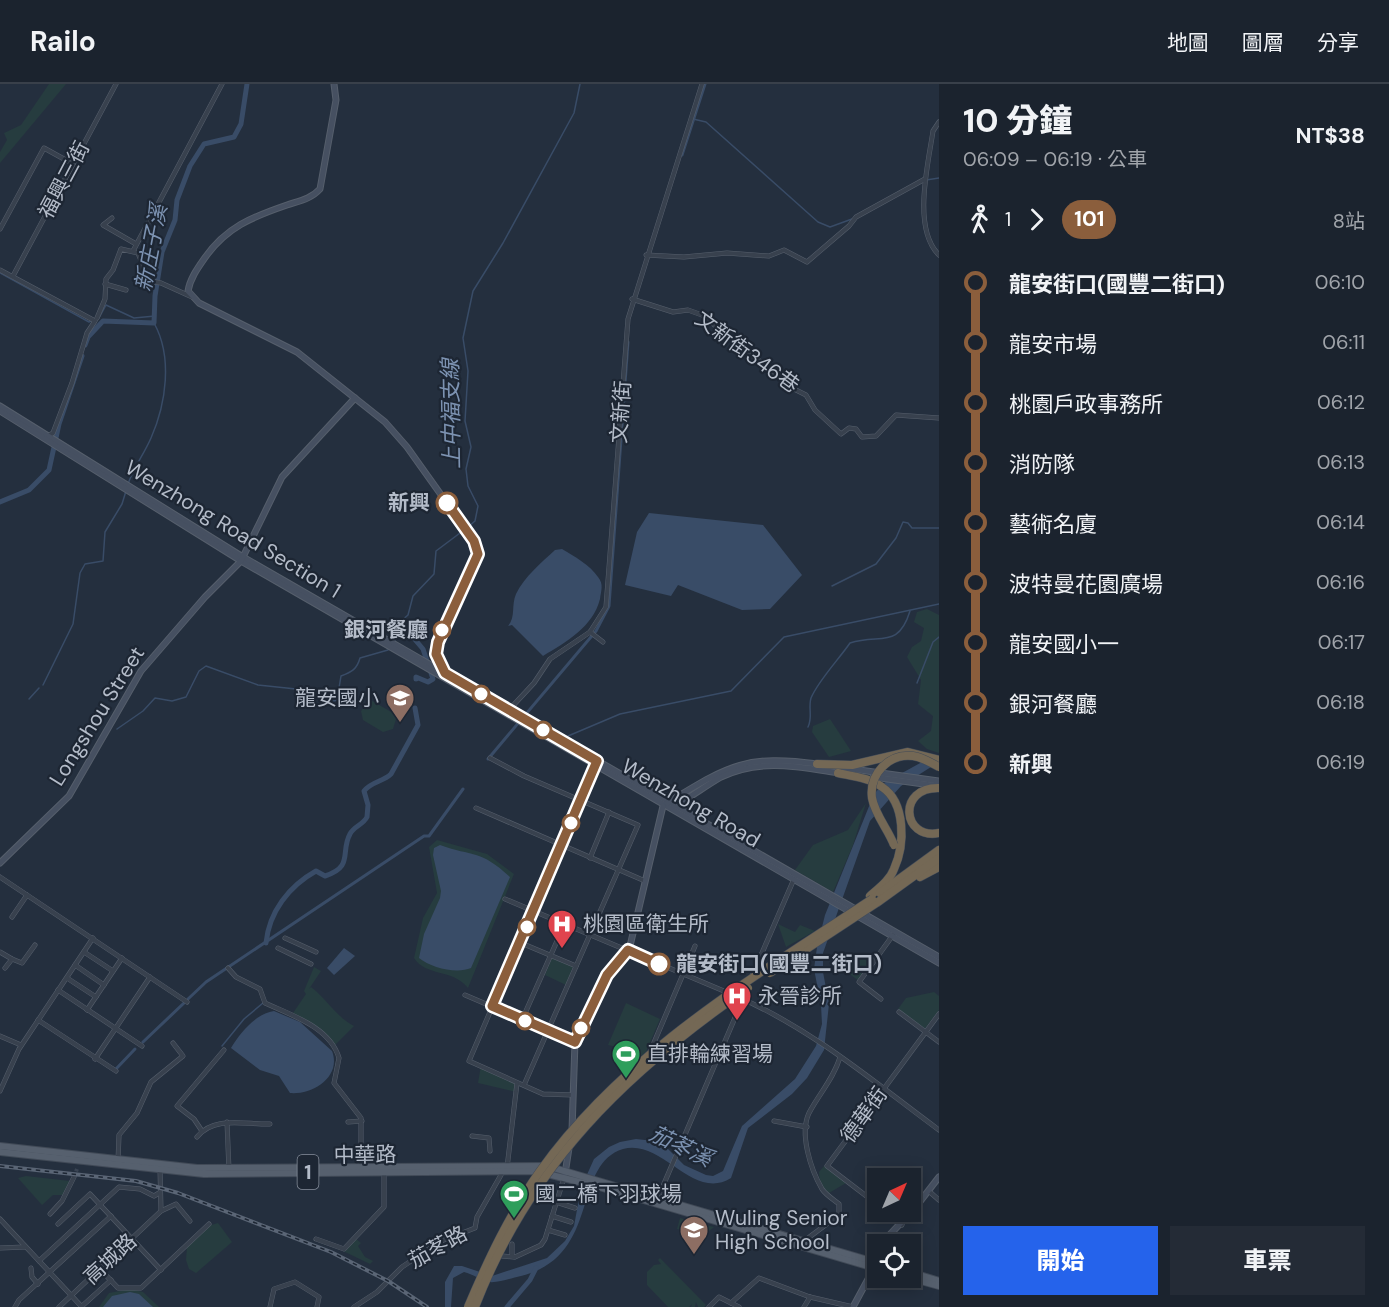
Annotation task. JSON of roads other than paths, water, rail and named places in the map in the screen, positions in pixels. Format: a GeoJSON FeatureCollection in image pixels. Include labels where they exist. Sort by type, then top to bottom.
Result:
{"type":"FeatureCollection","features":[{"type":"Feature","properties":{"kind":"highway"},"geometry":{"type":"LineString","coordinates":[[818,764],[852,765],[914,752],[939,760]]}},
{"type":"Feature","properties":{"kind":"highway"},"geometry":{"type":"LineString","coordinates":[[886,881],[894,862],[894,845],[873,800],[872,786],[876,775],[891,760],[905,756],[922,758],[939,767]]}},
{"type":"Feature","properties":{"kind":"highway"},"geometry":{"type":"LineString","coordinates":[[838,773],[867,780],[882,787],[895,801],[901,819],[898,858],[873,899]]}},
{"type":"Feature","properties":{"kind":"highway"},"geometry":{"type":"LineString","coordinates":[[939,787],[926,789],[916,794],[910,804],[909,813],[918,830],[928,834],[939,833]]}},
{"type":"Feature","properties":{"kind":"highway"},"geometry":{"type":"LineString","coordinates":[[475,1307],[502,1247],[545,1174],[611,1096],[667,1047],[711,1013],[939,850]]}},
{"type":"Feature","properties":{"kind":"highway"},"geometry":{"type":"LineString","coordinates":[[468,1307],[502,1234],[539,1172],[576,1126],[633,1068],[699,1015],[853,911],[939,858]]}},
{"type":"Feature","properties":{"kind":"highway"},"geometry":{"type":"LineString","coordinates":[[873,899],[939,867]]}},
{"type":"Feature","properties":{"kind":"main road","name":"1"},"geometry":{"type":"LineString","coordinates":[[0,1146],[118,1163]]}},
{"type":"Feature","properties":{"kind":"main road","name":"1"},"geometry":{"type":"LineString","coordinates":[[0,1152],[79,1165],[118,1163]]}},
{"type":"Feature","properties":{"kind":"main road","name":"中華路"},"geometry":{"type":"LineString","coordinates":[[118,1163],[160,1168],[229,1171],[547,1166],[565,1176],[657,1201]]}},
{"type":"Feature","properties":{"kind":"main road","name":"1"},"geometry":{"type":"LineString","coordinates":[[657,1201],[804,1241],[867,1261]]}},
{"type":"Feature","properties":{"kind":"main road","name":"1"},"geometry":{"type":"LineString","coordinates":[[657,1201],[867,1261]]}},
{"type":"Feature","properties":{"kind":"main road"},"geometry":{"type":"LineString","coordinates":[[921,1275],[939,1281]]}},
{"type":"Feature","properties":{"kind":"main road"},"geometry":{"type":"LineString","coordinates":[[921,1281],[939,1286]]}},
{"type":"Feature","properties":{"kind":"street","name":"福興三街"},"geometry":{"type":"LineString","coordinates":[[13,276],[116,84]]}},
{"type":"Feature","properties":{"kind":"street"},"geometry":{"type":"LineString","coordinates":[[133,251],[222,84]]}},
{"type":"Feature","properties":{"kind":"street"},"geometry":{"type":"LineString","coordinates":[[192,297],[188,291],[193,276],[212,249],[232,227],[257,214],[310,197],[320,189],[336,100],[334,84]]}},
{"type":"Feature","properties":{"kind":"street","name":"文新街"},"geometry":{"type":"LineString","coordinates":[[508,712],[534,683],[550,659],[591,633],[601,618],[609,595],[628,319],[702,84]]}},
{"type":"Feature","properties":{"kind":"street"},"geometry":{"type":"LineString","coordinates":[[939,122],[933,131],[923,197],[932,248],[939,255]]}},
{"type":"Feature","properties":{"kind":"street"},"geometry":{"type":"LineString","coordinates":[[0,229],[44,148],[74,164]]}},
{"type":"Feature","properties":{"kind":"street"},"geometry":{"type":"LineString","coordinates":[[647,255],[684,257],[726,253],[770,256],[784,250],[807,262],[855,218],[925,180]]}},
{"type":"Feature","properties":{"kind":"street"},"geometry":{"type":"LineString","coordinates":[[112,218],[103,225],[136,244]]}},
{"type":"Feature","properties":{"kind":"street"},"geometry":{"type":"LineString","coordinates":[[51,439],[72,383],[76,363],[87,333],[105,299],[105,284],[121,249],[138,253],[142,263],[139,279],[154,281],[192,297],[297,352],[355,398],[396,435],[461,524],[478,554],[438,642],[436,654],[442,675]]}},
{"type":"Feature","properties":{"kind":"street"},"geometry":{"type":"LineString","coordinates":[[0,270],[95,320]]}},
{"type":"Feature","properties":{"kind":"street"},"geometry":{"type":"LineString","coordinates":[[105,284],[126,290]]}},
{"type":"Feature","properties":{"kind":"street","name":"文新街346巷"},"geometry":{"type":"LineString","coordinates":[[634,300],[673,312],[688,310],[702,315],[796,390],[806,395],[815,410],[841,434],[849,428],[856,429],[862,437],[876,436],[896,415],[939,418]]}},
{"type":"Feature","properties":{"kind":"street","name":"Longshou Street"},"geometry":{"type":"LineString","coordinates":[[0,862],[69,796],[141,671],[205,597],[242,559],[282,477],[355,398]]}},
{"type":"Feature","properties":{"kind":"street"},"geometry":{"type":"LineString","coordinates":[[0,406],[36,434],[51,439]]}},
{"type":"Feature","properties":{"kind":"street"},"geometry":{"type":"LineString","coordinates":[[0,411],[51,439]]}},
{"type":"Feature","properties":{"kind":"street","name":"Wenzhong Road Section 1"},"geometry":{"type":"LineString","coordinates":[[51,439],[242,559],[402,651]]}},
{"type":"Feature","properties":{"kind":"street"},"geometry":{"type":"LineString","coordinates":[[591,633],[603,642]]}},
{"type":"Feature","properties":{"kind":"street"},"geometry":{"type":"LineString","coordinates":[[402,651],[438,669],[442,675]]}},
{"type":"Feature","properties":{"kind":"street"},"geometry":{"type":"LineString","coordinates":[[402,651],[421,665],[508,712]]}},
{"type":"Feature","properties":{"kind":"street","name":"Wenzhong Road"},"geometry":{"type":"LineString","coordinates":[[508,712],[795,878]]}},
{"type":"Feature","properties":{"kind":"street"},"geometry":{"type":"LineString","coordinates":[[490,758],[524,777],[638,825],[524,1084]]}},
{"type":"Feature","properties":{"kind":"street"},"geometry":{"type":"LineString","coordinates":[[502,1256],[515,1257],[541,1245],[548,1230],[565,1176],[573,1095],[575,1042],[607,975],[628,950],[666,804],[708,778],[733,766],[756,760],[778,759],[818,764],[939,787]]}},
{"type":"Feature","properties":{"kind":"street"},"geometry":{"type":"LineString","coordinates":[[573,1095],[552,1096],[469,1061],[596,764]]}},
{"type":"Feature","properties":{"kind":"street"},"geometry":{"type":"LineString","coordinates":[[666,804],[675,806],[722,777],[759,766],[786,765],[838,773],[939,781]]}},
{"type":"Feature","properties":{"kind":"street","name":"Wenzhong Road"},"geometry":{"type":"LineString","coordinates":[[675,806],[894,934]]}},
{"type":"Feature","properties":{"kind":"street"},"geometry":{"type":"LineString","coordinates":[[476,808],[645,881]]}},
{"type":"Feature","properties":{"kind":"street"},"geometry":{"type":"LineString","coordinates":[[590,858],[609,812]]}},
{"type":"Feature","properties":{"kind":"street"},"geometry":{"type":"LineString","coordinates":[[0,877],[187,1002]]}},
{"type":"Feature","properties":{"kind":"street"},"geometry":{"type":"LineString","coordinates":[[657,1201],[669,1168],[795,878]]}},
{"type":"Feature","properties":{"kind":"street"},"geometry":{"type":"LineString","coordinates":[[12,916],[27,894]]}},
{"type":"Feature","properties":{"kind":"street"},"geometry":{"type":"LineString","coordinates":[[505,899],[565,922],[781,1016],[812,1035],[939,1130]]}},
{"type":"Feature","properties":{"kind":"street"},"geometry":{"type":"LineString","coordinates":[[522,1020],[565,922]]}},
{"type":"Feature","properties":{"kind":"street"},"geometry":{"type":"LineString","coordinates":[[894,934],[939,957]]}},
{"type":"Feature","properties":{"kind":"street"},"geometry":{"type":"LineString","coordinates":[[894,934],[939,963]]}},
{"type":"Feature","properties":{"kind":"street"},"geometry":{"type":"LineString","coordinates":[[881,999],[859,982],[894,934]]}},
{"type":"Feature","properties":{"kind":"street"},"geometry":{"type":"LineString","coordinates":[[0,1091],[21,1045],[93,938]]}},
{"type":"Feature","properties":{"kind":"street"},"geometry":{"type":"LineString","coordinates":[[285,938],[316,952]]}},
{"type":"Feature","properties":{"kind":"street"},"geometry":{"type":"LineString","coordinates":[[521,943],[576,966]]}},
{"type":"Feature","properties":{"kind":"street"},"geometry":{"type":"LineString","coordinates":[[0,952],[20,963],[35,945]]}},
{"type":"Feature","properties":{"kind":"street"},"geometry":{"type":"LineString","coordinates":[[658,1059],[649,1051],[695,946]]}},
{"type":"Feature","properties":{"kind":"street"},"geometry":{"type":"LineString","coordinates":[[278,948],[311,964]]}},
{"type":"Feature","properties":{"kind":"street"},"geometry":{"type":"LineString","coordinates":[[84,952],[113,971]]}},
{"type":"Feature","properties":{"kind":"street"},"geometry":{"type":"LineString","coordinates":[[87,1010],[122,958]]}},
{"type":"Feature","properties":{"kind":"street"},"geometry":{"type":"LineString","coordinates":[[5,968],[12,959]]}},
{"type":"Feature","properties":{"kind":"street"},"geometry":{"type":"LineString","coordinates":[[75,964],[104,985]]}},
{"type":"Feature","properties":{"kind":"street"},"geometry":{"type":"LineString","coordinates":[[228,969],[236,977],[260,989],[265,1003],[302,1019],[332,1044],[339,1058],[334,1083],[362,1121],[361,1169]]}},
{"type":"Feature","properties":{"kind":"street"},"geometry":{"type":"LineString","coordinates":[[95,1059],[150,977]]}},
{"type":"Feature","properties":{"kind":"street"},"geometry":{"type":"LineString","coordinates":[[67,978],[96,997]]}},
{"type":"Feature","properties":{"kind":"street"},"geometry":{"type":"LineString","coordinates":[[58,990],[142,1046]]}},
{"type":"Feature","properties":{"kind":"street"},"geometry":{"type":"LineString","coordinates":[[465,995],[575,1042]]}},
{"type":"Feature","properties":{"kind":"street"},"geometry":{"type":"LineString","coordinates":[[899,1012],[939,1042]]}},
{"type":"Feature","properties":{"kind":"street","name":"德華街"},"geometry":{"type":"LineString","coordinates":[[867,1197],[827,1166],[939,1014]]}},
{"type":"Feature","properties":{"kind":"street"},"geometry":{"type":"LineString","coordinates":[[38,1020],[116,1071]]}},
{"type":"Feature","properties":{"kind":"street"},"geometry":{"type":"LineString","coordinates":[[0,1036],[21,1045]]}},
{"type":"Feature","properties":{"kind":"street"},"geometry":{"type":"LineString","coordinates":[[118,1163],[119,1135],[137,1113],[151,1082],[183,1056],[173,1043]]}},
{"type":"Feature","properties":{"kind":"street"},"geometry":{"type":"LineString","coordinates":[[202,1131],[194,1119],[177,1106],[224,1050]]}},
{"type":"Feature","properties":{"kind":"street"},"geometry":{"type":"LineString","coordinates":[[804,1241],[839,1215],[840,1208],[821,1186],[810,1158],[807,1127],[808,1115],[833,1076],[840,1057]]}},
{"type":"Feature","properties":{"kind":"street","name":"茄苳路"},"geometry":{"type":"LineString","coordinates":[[354,1307],[377,1292],[402,1267],[439,1242],[475,1227],[477,1217],[501,1175],[518,1083]]}},
{"type":"Feature","properties":{"kind":"street"},"geometry":{"type":"LineString","coordinates":[[348,1122],[362,1121]]}},
{"type":"Feature","properties":{"kind":"street"},"geometry":{"type":"LineString","coordinates":[[774,1121],[807,1127]]}},
{"type":"Feature","properties":{"kind":"street"},"geometry":{"type":"LineString","coordinates":[[227,1122],[229,1171]]}},
{"type":"Feature","properties":{"kind":"street"},"geometry":{"type":"LineString","coordinates":[[197,1137],[202,1131],[227,1122],[270,1124]]}},
{"type":"Feature","properties":{"kind":"street"},"geometry":{"type":"LineString","coordinates":[[472,1136],[489,1138],[490,1151]]}},
{"type":"Feature","properties":{"kind":"street"},"geometry":{"type":"LineString","coordinates":[[316,1239],[340,1250],[345,1248],[384,1207],[384,1167]]}},
{"type":"Feature","properties":{"kind":"street"},"geometry":{"type":"LineString","coordinates":[[160,1168],[157,1194],[161,1211],[174,1205],[180,1208],[190,1221]]}},
{"type":"Feature","properties":{"kind":"street"},"geometry":{"type":"LineString","coordinates":[[50,1214],[62,1201],[74,1177]]}},
{"type":"Feature","properties":{"kind":"street"},"geometry":{"type":"LineString","coordinates":[[901,1224],[939,1177]]}},
{"type":"Feature","properties":{"kind":"street"},"geometry":{"type":"LineString","coordinates":[[891,1234],[939,1183]]}},
{"type":"Feature","properties":{"kind":"street"},"geometry":{"type":"LineString","coordinates":[[39,1261],[119,1187],[140,1189],[157,1194]]}},
{"type":"Feature","properties":{"kind":"street"},"geometry":{"type":"LineString","coordinates":[[932,1193],[939,1200]]}},
{"type":"Feature","properties":{"kind":"street"},"geometry":{"type":"LineString","coordinates":[[58,1224],[90,1194],[161,1270]]}},
{"type":"Feature","properties":{"kind":"street"},"geometry":{"type":"LineString","coordinates":[[556,1202],[574,1208]]}},
{"type":"Feature","properties":{"kind":"street","name":"高城路"},"geometry":{"type":"LineString","coordinates":[[59,1307],[161,1211]]}},
{"type":"Feature","properties":{"kind":"street"},"geometry":{"type":"LineString","coordinates":[[15,1307],[111,1216]]}},
{"type":"Feature","properties":{"kind":"street"},"geometry":{"type":"LineString","coordinates":[[552,1216],[571,1222]]}},
{"type":"Feature","properties":{"kind":"street"},"geometry":{"type":"LineString","coordinates":[[0,1219],[82,1307],[111,1280]]}},
{"type":"Feature","properties":{"kind":"street"},"geometry":{"type":"LineString","coordinates":[[100,1269],[118,1288],[141,1288],[209,1224]]}},
{"type":"Feature","properties":{"kind":"street"},"geometry":{"type":"LineString","coordinates":[[548,1230],[565,1235]]}},
{"type":"Feature","properties":{"kind":"street"},"geometry":{"type":"LineString","coordinates":[[512,1244],[512,1256],[515,1257]]}},
{"type":"Feature","properties":{"kind":"street"},"geometry":{"type":"LineString","coordinates":[[0,1248],[26,1247]]}},
{"type":"Feature","properties":{"kind":"street"},"geometry":{"type":"LineString","coordinates":[[31,1268],[32,1277],[38,1284]]}},
{"type":"Feature","properties":{"kind":"street"},"geometry":{"type":"LineString","coordinates":[[731,1303],[759,1278],[810,1297],[853,1307],[867,1281]]}},
{"type":"Feature","properties":{"kind":"street"},"geometry":{"type":"LineString","coordinates":[[270,1307],[274,1289],[295,1282],[319,1297],[317,1307]]}},
{"type":"Feature","properties":{"kind":"street"},"geometry":{"type":"LineString","coordinates":[[709,1307],[719,1297],[740,1307]]}},
{"type":"Feature","properties":{"kind":"street"},"geometry":{"type":"LineString","coordinates":[[804,1307],[810,1297]]}},
{"type":"Feature","properties":{"kind":"water"},"geometry":{"type":"Polygon","coordinates":[[[649,513],[763,525],[802,575],[770,609],[742,610],[678,585],[671,596],[625,585],[637,532],[649,513]]]}},
{"type":"Feature","properties":{"kind":"water"},"geometry":{"type":"Polygon","coordinates":[[[562,549],[595,573],[602,585],[600,599],[591,618],[578,633],[543,656],[512,625],[508,626],[512,619],[516,594],[524,582],[555,550],[562,549]]]}},
{"type":"Feature","properties":{"kind":"water"},"geometry":{"type":"Polygon","coordinates":[[[922,762],[931,767],[901,786],[870,821],[823,953],[823,972],[829,1004],[824,1050],[807,1078],[792,1094],[748,1128],[731,1178],[717,1183],[704,1182],[651,1152],[637,1148],[623,1149],[607,1158],[597,1173],[575,1231],[564,1250],[547,1265],[521,1276],[501,1281],[486,1281],[464,1272],[453,1278],[451,1307],[445,1307],[445,1282],[454,1266],[462,1266],[492,1276],[547,1258],[565,1241],[574,1226],[581,1188],[594,1159],[609,1147],[636,1139],[654,1141],[665,1146],[684,1165],[706,1175],[713,1176],[723,1171],[742,1126],[795,1079],[816,1046],[822,1024],[814,969],[817,947],[825,915],[874,794],[884,783],[922,762]]]}},
{"type":"Feature","properties":{"kind":"water"},"geometry":{"type":"Polygon","coordinates":[[[440,845],[483,858],[510,877],[471,968],[465,970],[444,969],[430,965],[419,958],[424,934],[440,898],[441,891],[433,855],[434,848],[440,845]]]}},
{"type":"Feature","properties":{"kind":"water"},"geometry":{"type":"Polygon","coordinates":[[[344,948],[355,956],[334,975],[327,968],[344,948]]]}},
{"type":"Feature","properties":{"kind":"water"},"geometry":{"type":"Polygon","coordinates":[[[274,1011],[300,1022],[332,1051],[333,1069],[329,1076],[316,1087],[299,1093],[290,1093],[279,1076],[260,1070],[231,1048],[254,1020],[274,1011]]]}},
{"type":"Feature","properties":{"kind":"water"},"geometry":{"type":"Polygon","coordinates":[[[130,1292],[139,1294],[153,1307],[103,1307],[112,1296],[130,1292]]]}},
{"type":"Feature","properties":{"kind":"waterway","name":"新庄子溪"},"geometry":{"type":"LineString","coordinates":[[85,345],[88,337],[103,321],[154,323],[155,296],[162,252],[175,220],[177,200],[190,166],[204,144],[234,137],[241,124],[247,84]]}},
{"type":"Feature","properties":{"kind":"waterway","name":"上中福支線"},"geometry":{"type":"LineString","coordinates":[[468,527],[475,521],[478,506],[468,486],[466,469],[471,447],[465,421],[468,371],[463,338],[473,291],[503,243],[574,113],[580,84]]}},
{"type":"Feature","properties":{"kind":"waterway"},"geometry":{"type":"LineString","coordinates":[[682,155],[705,84]]}},
{"type":"Feature","properties":{"kind":"waterway"},"geometry":{"type":"LineString","coordinates":[[693,119],[706,122],[818,222],[830,227],[852,219]]}},
{"type":"Feature","properties":{"kind":"waterway"},"geometry":{"type":"LineString","coordinates":[[926,180],[939,178]]}},
{"type":"Feature","properties":{"kind":"waterway"},"geometry":{"type":"LineString","coordinates":[[0,273],[89,322],[91,321]]}},
{"type":"Feature","properties":{"kind":"waterway"},"geometry":{"type":"LineString","coordinates":[[99,318],[106,305],[134,318],[155,316]]}},
{"type":"Feature","properties":{"kind":"waterway"},"geometry":{"type":"LineString","coordinates":[[128,484],[151,438],[164,396],[164,351],[154,323]]}},
{"type":"Feature","properties":{"kind":"waterway"},"geometry":{"type":"LineString","coordinates":[[488,759],[596,631],[609,606],[628,342]]}},
{"type":"Feature","properties":{"kind":"waterway","name":"新庄子溪"},"geometry":{"type":"LineString","coordinates":[[0,502],[29,490],[49,470],[59,424],[82,356]]}},
{"type":"Feature","properties":{"kind":"waterway"},"geometry":{"type":"LineString","coordinates":[[43,685],[73,624],[80,573],[85,564],[103,561],[105,532],[122,504],[126,491]]}},
{"type":"Feature","properties":{"kind":"waterway"},"geometry":{"type":"LineString","coordinates":[[832,586],[876,564],[896,538],[903,522],[908,523],[912,528],[939,528]]}},
{"type":"Feature","properties":{"kind":"waterway","name":"上中福支線"},"geometry":{"type":"LineString","coordinates":[[395,641],[400,622],[408,615],[413,596],[434,574],[436,551],[464,530]]}},
{"type":"Feature","properties":{"kind":"waterway"},"geometry":{"type":"LineString","coordinates":[[568,736],[620,714],[731,691],[784,637],[939,604]]}},
{"type":"Feature","properties":{"kind":"waterway"},"geometry":{"type":"LineString","coordinates":[[808,727],[810,702],[814,691],[850,643],[894,636],[900,631],[910,611]]}},
{"type":"Feature","properties":{"kind":"waterway"},"geometry":{"type":"LineString","coordinates":[[400,622],[423,649],[433,679],[428,682],[416,677],[416,679]]}},
{"type":"Feature","properties":{"kind":"waterway"},"geometry":{"type":"LineString","coordinates":[[917,683],[933,642],[939,637]]}},
{"type":"Feature","properties":{"kind":"waterway","name":"上中福支線"},"geometry":{"type":"LineString","coordinates":[[117,729],[143,711],[155,698],[172,701],[186,697],[199,671],[206,666],[258,685],[296,689],[333,701],[338,700],[342,695],[339,688],[341,676],[354,670],[360,658],[388,650]]}},
{"type":"Feature","properties":{"kind":"waterway"},"geometry":{"type":"LineString","coordinates":[[29,699],[39,688]]}},
{"type":"Feature","properties":{"kind":"waterway"},"geometry":{"type":"LineString","coordinates":[[266,943],[271,921],[289,892],[316,871],[325,876],[343,864],[350,834],[367,817],[368,805],[364,791],[370,785],[391,774],[418,725],[415,708]]}},
{"type":"Feature","properties":{"kind":"waterway"},"geometry":{"type":"LineString","coordinates":[[188,999],[206,982],[424,836],[429,836],[463,789]]}},
{"type":"Feature","properties":{"kind":"waterway"},"geometry":{"type":"LineString","coordinates":[[143,1042],[184,1003]]}},
{"type":"Feature","properties":{"kind":"waterway"},"geometry":{"type":"LineString","coordinates":[[222,1046],[244,1019],[263,1003]]}},
{"type":"Feature","properties":{"kind":"waterway"},"geometry":{"type":"LineString","coordinates":[[115,1070],[135,1049]]}},
{"type":"Feature","properties":{"kind":"waterway"},"geometry":{"type":"LineString","coordinates":[[507,1307],[530,1280],[536,1268]]}},
{"type":"Feature","properties":{"kind":"tunnel"},"geometry":{"type":"LineString","coordinates":[[74,1177],[77,1169]]}},
{"type":"Feature","properties":{"kind":"railway"},"geometry":{"type":"LineString","coordinates":[[0,1166],[136,1181],[178,1193],[331,1252],[388,1281],[427,1307]]}},
{"type":"Feature","properties":{"kind":"place","name":"新興"},"geometry":{"type":"Point","coordinates":[447,503]}},
{"type":"Feature","properties":{"kind":"place","name":"銀河餐廳"},"geometry":{"type":"Point","coordinates":[442,630]}},
{"type":"Feature","properties":{"kind":"place","name":"龍安國小"},"geometry":{"type":"Point","coordinates":[400,724]}},
{"type":"Feature","properties":{"kind":"place","name":"桃園區衛生所"},"geometry":{"type":"Point","coordinates":[562,950]}},
{"type":"Feature","properties":{"kind":"place","name":"龍安街口(國豐二街口)"},"geometry":{"type":"Point","coordinates":[659,964]}},
{"type":"Feature","properties":{"kind":"place","name":"永晉診所"},"geometry":{"type":"Point","coordinates":[737,1022]}},
{"type":"Feature","properties":{"kind":"place","name":"直排輪練習場"},"geometry":{"type":"Point","coordinates":[626,1080]}},
{"type":"Feature","properties":{"kind":"place","name":"國二橋下羽球場"},"geometry":{"type":"Point","coordinates":[514,1220]}},
{"type":"Feature","properties":{"kind":"place","name":"Wuling Senior High School"},"geometry":{"type":"Point","coordinates":[694,1256]}},
{"type":"Feature","properties":{"kind":"water label","name":"茄苳溪"},"geometry":{"type":"Point","coordinates":[681,1146]}}]}
